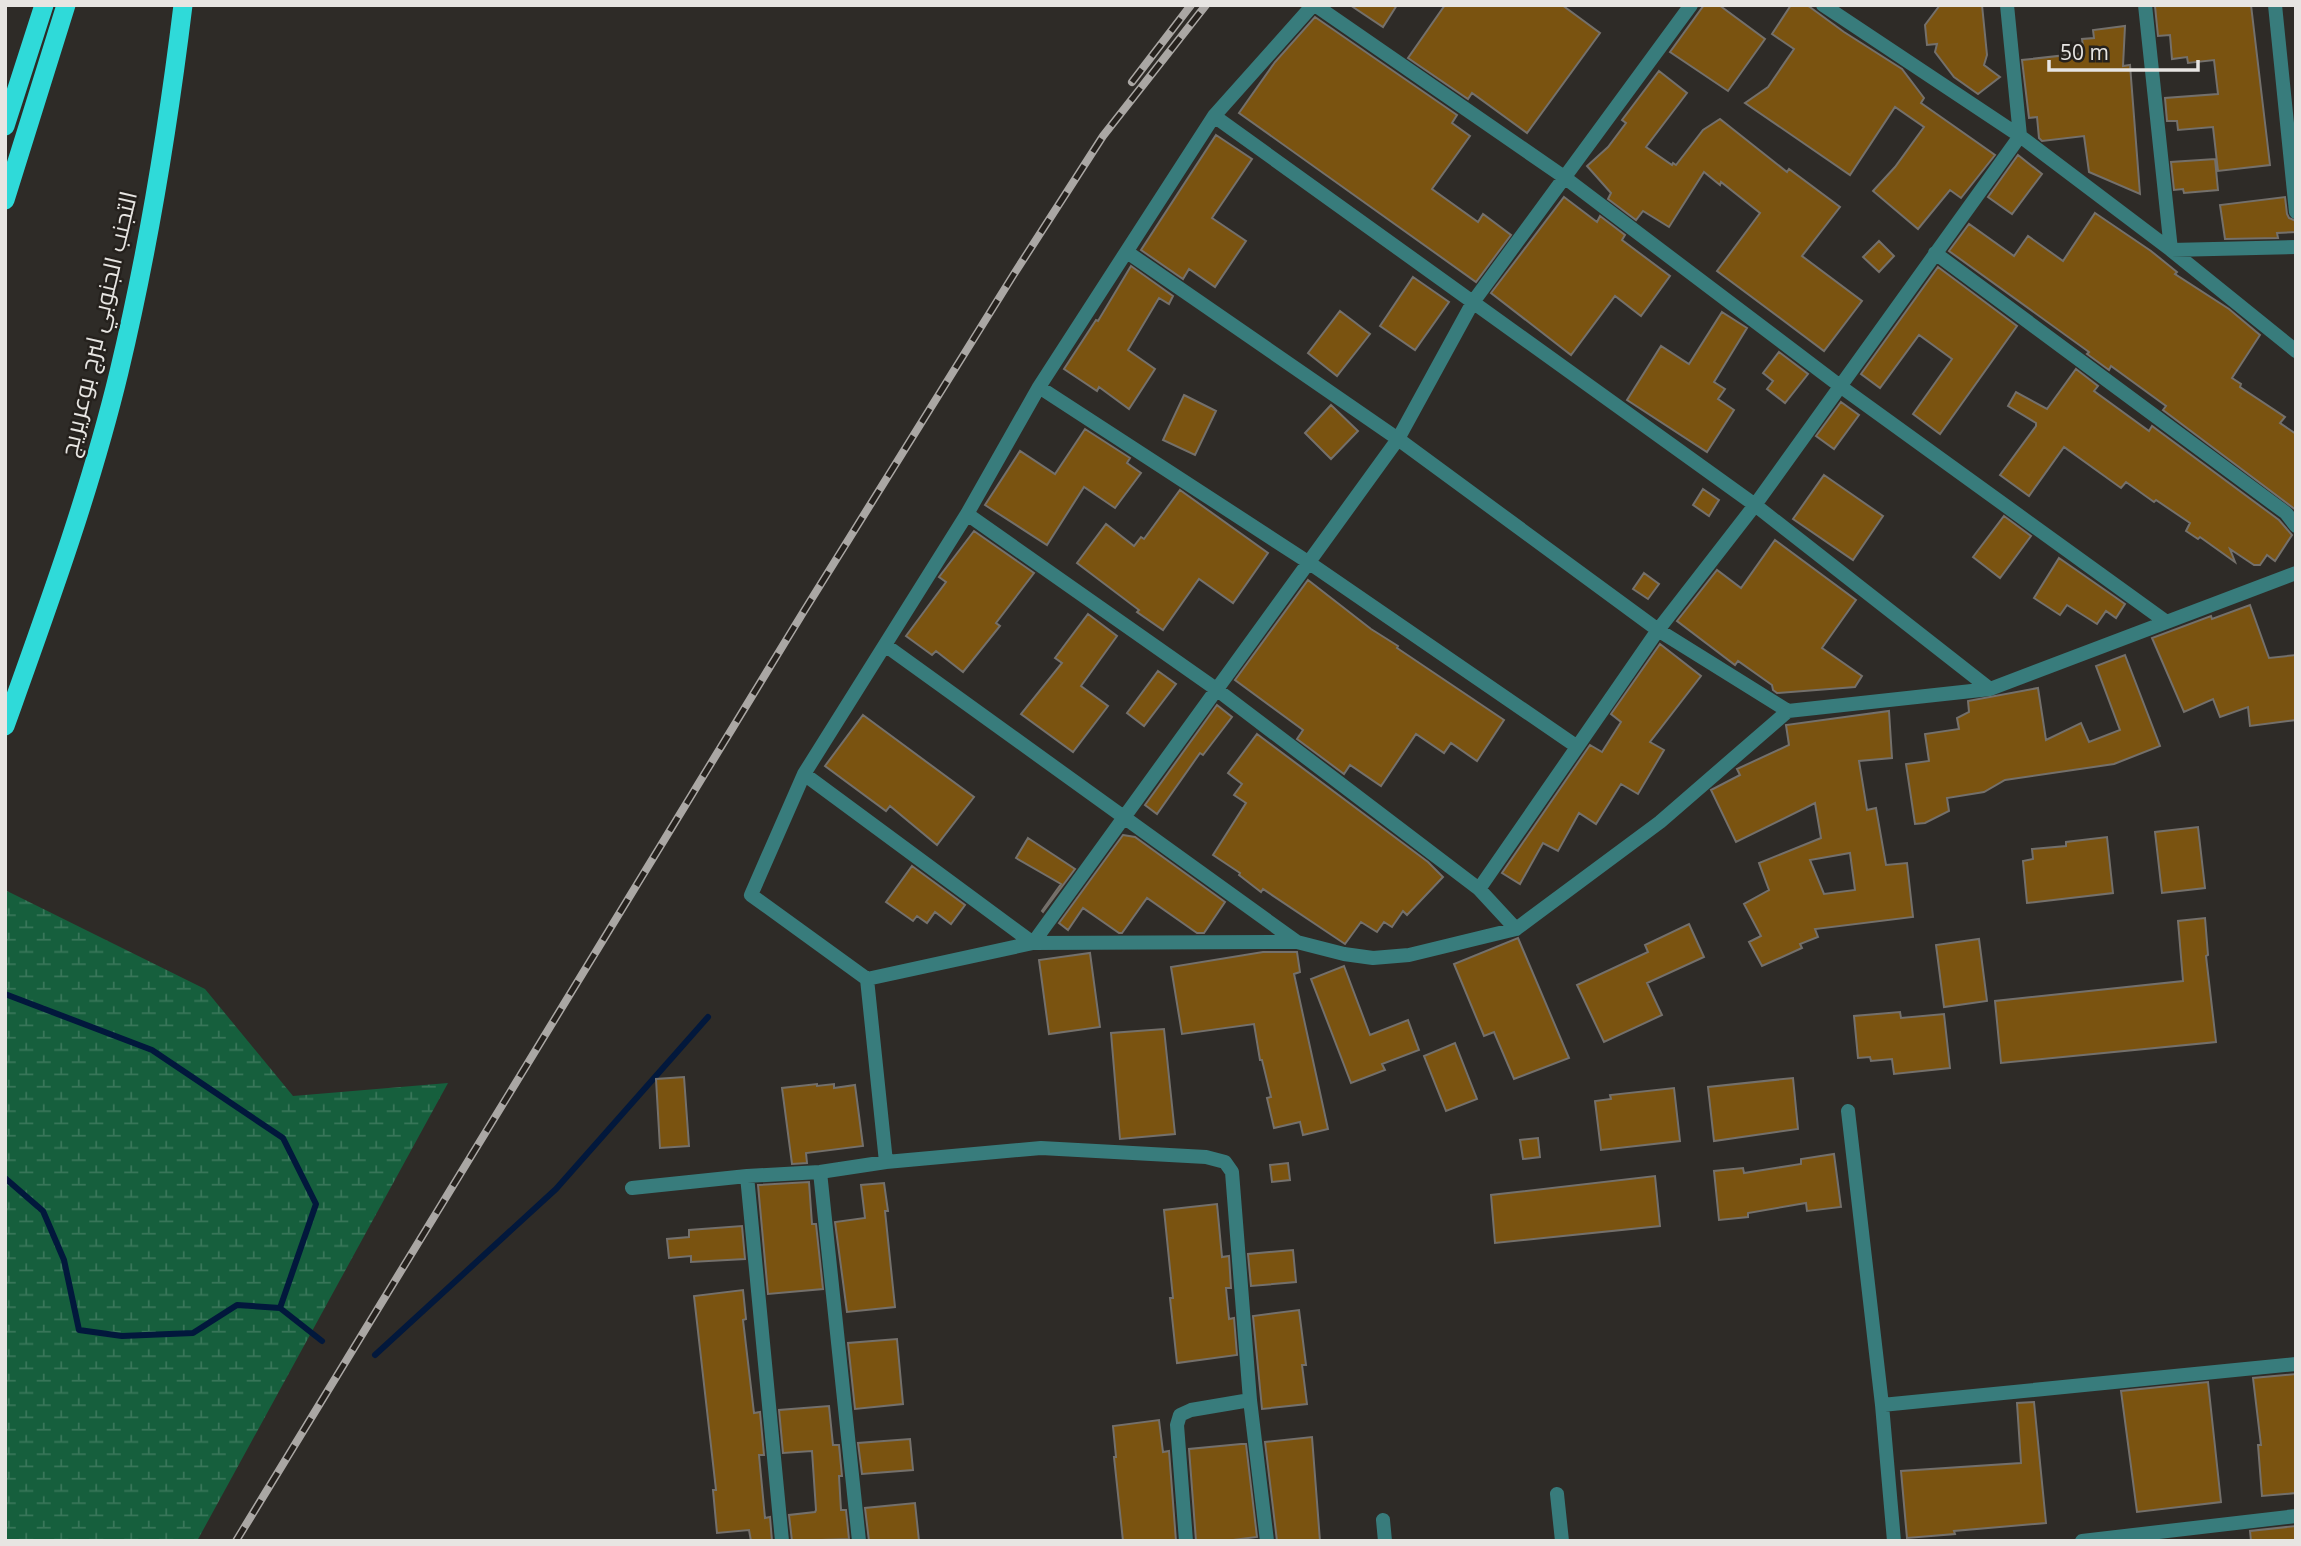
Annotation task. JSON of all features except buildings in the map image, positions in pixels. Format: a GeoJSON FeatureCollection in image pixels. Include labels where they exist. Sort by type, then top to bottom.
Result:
{"type":"FeatureCollection","features":[{"type":"Feature","properties":{"kind":"highway"},"geometry":{"type":"LineString","coordinates":[[5,126],[44,5]]}},
{"type":"Feature","properties":{"kind":"highway"},"geometry":{"type":"LineString","coordinates":[[5,200],[66,5]]}},
{"type":"Feature","properties":{"kind":"highway","name":"التجنب الجنوبي لبرج بوعريريج"},"geometry":{"type":"LineString","coordinates":[[5,726],[55,586],[97,455],[119,372],[169,109],[183,5]]}},
{"type":"Feature","properties":{"kind":"street"},"geometry":{"type":"LineString","coordinates":[[2165,621],[1840,386],[1564,177],[1314,5],[1214,116],[1039,387],[967,514],[804,774],[751,895],[867,979],[1033,943],[1297,942],[1373,958],[1409,955],[1516,929],[1660,822],[1788,711],[1990,689],[2296,573]]}},
{"type":"Feature","properties":{"kind":"street"},"geometry":{"type":"LineString","coordinates":[[1033,943],[1398,439],[1473,302],[1691,5]]}},
{"type":"Feature","properties":{"kind":"street"},"geometry":{"type":"LineString","coordinates":[[1823,5],[2020,136],[2171,250],[2296,351]]}},
{"type":"Feature","properties":{"kind":"street"},"geometry":{"type":"LineString","coordinates":[[1479,889],[1658,629],[1755,505],[2020,136],[2007,5]]}},
{"type":"Feature","properties":{"kind":"street"},"geometry":{"type":"LineString","coordinates":[[2145,5],[2171,250]]}},
{"type":"Feature","properties":{"kind":"street"},"geometry":{"type":"LineString","coordinates":[[2275,5],[2296,212]]}},
{"type":"Feature","properties":{"kind":"street"},"geometry":{"type":"LineString","coordinates":[[1214,116],[1755,505],[1990,689]]}},
{"type":"Feature","properties":{"kind":"street"},"geometry":{"type":"LineString","coordinates":[[2171,250],[2296,247]]}},
{"type":"Feature","properties":{"kind":"street"},"geometry":{"type":"LineString","coordinates":[[1127,252],[1398,439],[1658,629],[1788,711]]}},
{"type":"Feature","properties":{"kind":"street"},"geometry":{"type":"LineString","coordinates":[[1935,253],[2286,513],[2296,526]]}},
{"type":"Feature","properties":{"kind":"street"},"geometry":{"type":"LineString","coordinates":[[1039,387],[1308,562],[1576,746]]}},
{"type":"Feature","properties":{"kind":"street"},"geometry":{"type":"LineString","coordinates":[[967,514],[1216,689],[1479,889],[1516,929]]}},
{"type":"Feature","properties":{"kind":"street"},"geometry":{"type":"LineString","coordinates":[[885,645],[1297,942]]}},
{"type":"Feature","properties":{"kind":"street"},"geometry":{"type":"LineString","coordinates":[[804,774],[1033,943]]}},
{"type":"Feature","properties":{"kind":"street"},"geometry":{"type":"LineString","coordinates":[[867,979],[886,1162]]}},
{"type":"Feature","properties":{"kind":"street"},"geometry":{"type":"LineString","coordinates":[[1848,1111],[1882,1405],[1894,1541]]}},
{"type":"Feature","properties":{"kind":"street"},"geometry":{"type":"LineString","coordinates":[[632,1188],[747,1176],[820,1172],[886,1162],[1041,1148],[1206,1157],[1226,1162],[1231,1172],[1250,1400],[1267,1541]]}},
{"type":"Feature","properties":{"kind":"street"},"geometry":{"type":"LineString","coordinates":[[820,1172],[859,1541]]}},
{"type":"Feature","properties":{"kind":"street"},"geometry":{"type":"LineString","coordinates":[[747,1176],[782,1541]]}},
{"type":"Feature","properties":{"kind":"street"},"geometry":{"type":"LineString","coordinates":[[1882,1405],[2296,1364]]}},
{"type":"Feature","properties":{"kind":"street"},"geometry":{"type":"LineString","coordinates":[[1186,1541],[1177,1425],[1180,1415],[1191,1410],[1250,1400]]}},
{"type":"Feature","properties":{"kind":"street"},"geometry":{"type":"LineString","coordinates":[[1557,1494],[1562,1541]]}},
{"type":"Feature","properties":{"kind":"street"},"geometry":{"type":"LineString","coordinates":[[2082,1541],[2296,1516]]}},
{"type":"Feature","properties":{"kind":"street"},"geometry":{"type":"LineString","coordinates":[[1383,1520],[1385,1541]]}},
{"type":"Feature","properties":{"kind":"green space"},"geometry":{"type":"Polygon","coordinates":[[[5,890],[205,989],[293,1096],[448,1083],[197,1541],[5,1541],[5,890]]]}},
{"type":"Feature","properties":{"kind":"waterway"},"geometry":{"type":"LineString","coordinates":[[5,994],[152,1050],[283,1138],[316,1204],[280,1308],[322,1341]]}},
{"type":"Feature","properties":{"kind":"waterway"},"geometry":{"type":"LineString","coordinates":[[375,1355],[556,1189],[708,1017]]}},
{"type":"Feature","properties":{"kind":"waterway"},"geometry":{"type":"LineString","coordinates":[[5,1178],[43,1211],[64,1260],[79,1330],[122,1336],[193,1333],[237,1305],[280,1308]]}},
{"type":"Feature","properties":{"kind":"railway"},"geometry":{"type":"LineString","coordinates":[[1132,82],[1191,5]]}},
{"type":"Feature","properties":{"kind":"railway"},"geometry":{"type":"LineString","coordinates":[[236,1541],[804,611],[1014,274],[1103,136],[1206,5]]}}]}
